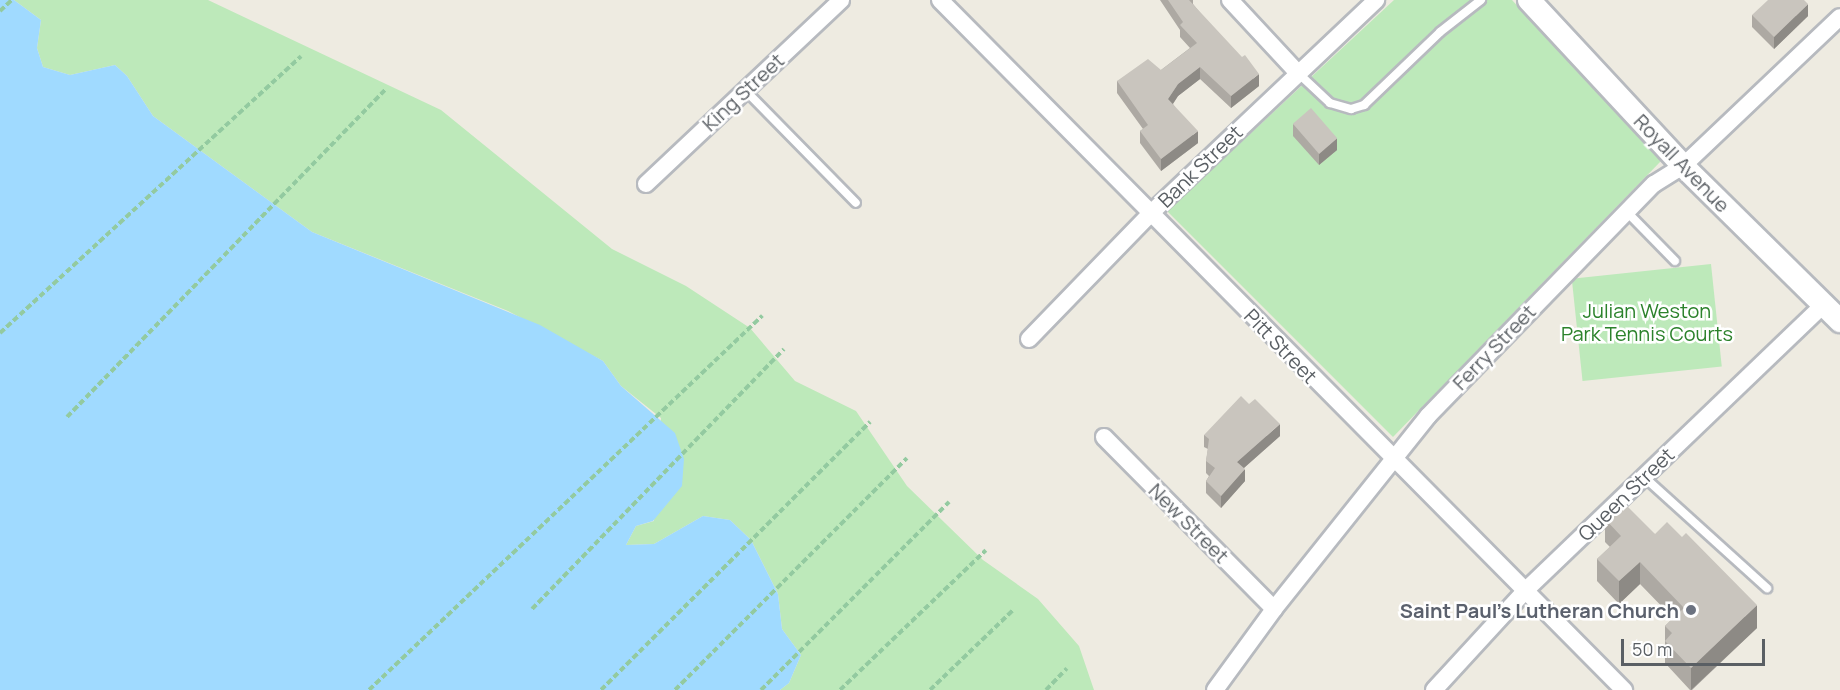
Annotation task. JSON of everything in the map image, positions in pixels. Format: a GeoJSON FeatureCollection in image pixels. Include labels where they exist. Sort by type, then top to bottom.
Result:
{"type":"FeatureCollection","features":[{"type":"Feature","properties":{"kind":"street","name":"King Street"},"geometry":{"type":"LineString","coordinates":[[646,184],[841,0]]}},
{"type":"Feature","properties":{"kind":"street","name":"Pitt Street"},"geometry":{"type":"LineString","coordinates":[[940,0],[1392,460],[1527,589],[1624,690]]}},
{"type":"Feature","properties":{"kind":"street"},"geometry":{"type":"LineString","coordinates":[[1230,0],[1297,72]]}},
{"type":"Feature","properties":{"kind":"street","name":"Bank Street"},"geometry":{"type":"LineString","coordinates":[[1029,339],[1151,213],[1297,72],[1377,0]]}},
{"type":"Feature","properties":{"kind":"street","name":"Royall Avenue"},"geometry":{"type":"LineString","coordinates":[[1529,0],[1683,166],[1840,321]]}},
{"type":"Feature","properties":{"kind":"street","name":"Ferry Street"},"geometry":{"type":"LineString","coordinates":[[1215,690],[1274,609],[1428,416],[1626,211],[1654,184],[1683,166],[1840,17]]}},
{"type":"Feature","properties":{"kind":"street","name":"Queen Street"},"geometry":{"type":"LineString","coordinates":[[1434,690],[1527,589],[1823,305]]}},
{"type":"Feature","properties":{"kind":"street","name":"New Street"},"geometry":{"type":"LineString","coordinates":[[1104,437],[1274,609]]}},
{"type":"Feature","properties":{"kind":"lane"},"geometry":{"type":"LineString","coordinates":[[1297,72],[1330,102],[1352,109],[1364,105],[1440,32],[1481,0]]}},
{"type":"Feature","properties":{"kind":"lane"},"geometry":{"type":"LineString","coordinates":[[745,90],[856,203]]}},
{"type":"Feature","properties":{"kind":"lane"},"geometry":{"type":"LineString","coordinates":[[1626,211],[1675,261]]}},
{"type":"Feature","properties":{"kind":"lane"},"geometry":{"type":"LineString","coordinates":[[1644,477],[1767,588]]}},
{"type":"Feature","properties":{"kind":"path"},"geometry":{"type":"LineString","coordinates":[[0,11],[12,0]]}},
{"type":"Feature","properties":{"kind":"path"},"geometry":{"type":"LineString","coordinates":[[0,333],[301,56]]}},
{"type":"Feature","properties":{"kind":"path"},"geometry":{"type":"LineString","coordinates":[[67,417],[387,88]]}},
{"type":"Feature","properties":{"kind":"path"},"geometry":{"type":"LineString","coordinates":[[369,690],[762,316]]}},
{"type":"Feature","properties":{"kind":"path"},"geometry":{"type":"LineString","coordinates":[[532,609],[784,349]]}},
{"type":"Feature","properties":{"kind":"path"},"geometry":{"type":"LineString","coordinates":[[601,690],[870,422]]}},
{"type":"Feature","properties":{"kind":"path"},"geometry":{"type":"LineString","coordinates":[[675,690],[907,458]]}},
{"type":"Feature","properties":{"kind":"path"},"geometry":{"type":"LineString","coordinates":[[761,690],[949,502]]}},
{"type":"Feature","properties":{"kind":"path"},"geometry":{"type":"LineString","coordinates":[[840,690],[986,550]]}},
{"type":"Feature","properties":{"kind":"path"},"geometry":{"type":"LineString","coordinates":[[930,690],[1013,610]]}},
{"type":"Feature","properties":{"kind":"path"},"geometry":{"type":"LineString","coordinates":[[1046,690],[1067,668]]}},
{"type":"Feature","properties":{"kind":"green space"},"geometry":{"type":"Polygon","coordinates":[[[14,0],[208,0],[441,110],[612,249],[686,286],[750,328],[795,381],[856,411],[907,486],[983,560],[1038,599],[1079,646],[1094,690],[780,690],[789,683],[801,655],[782,629],[778,594],[751,540],[730,520],[703,516],[654,544],[626,545],[636,526],[654,521],[661,418],[621,386],[603,361],[508,311],[312,232],[153,116],[127,76],[115,65],[70,75],[43,67],[37,48],[41,20],[14,0]]]}},
{"type":"Feature","properties":{"kind":"green space"},"geometry":{"type":"Polygon","coordinates":[[[1394,0],[1512,0],[1661,161],[1393,437],[1167,211],[1394,0]]]}},
{"type":"Feature","properties":{"kind":"green space","name":"Julian Weston Park Tennis Courts"},"geometry":{"type":"Polygon","coordinates":[[[1711,264],[1722,366],[1583,381],[1572,279],[1711,264]]]}},
{"type":"Feature","properties":{"kind":"water"},"geometry":{"type":"Polygon","coordinates":[[[0,0],[14,0],[41,20],[37,48],[43,67],[70,75],[115,65],[127,76],[153,116],[312,232],[540,325],[603,361],[621,386],[675,433],[684,459],[682,486],[653,521],[636,526],[626,545],[654,544],[703,516],[730,520],[751,540],[778,594],[782,629],[801,655],[789,683],[780,690],[0,690],[0,0]]]}},
{"type":"Feature","properties":{"kind":"building"},"geometry":{"type":"Polygon","coordinates":[[[1168,0],[1189,0],[1242,57],[1245,55],[1259,74],[1231,96],[1200,67],[1178,84],[1168,99],[1198,131],[1161,159],[1140,131],[1148,125],[1117,81],[1148,59],[1161,70],[1197,43],[1180,25],[1183,22],[1168,0]]]}},
{"type":"Feature","properties":{"kind":"building"},"geometry":{"type":"Polygon","coordinates":[[[1768,0],[1804,0],[1808,4],[1774,37],[1752,15],[1768,0]]]}},
{"type":"Feature","properties":{"kind":"building"},"geometry":{"type":"Polygon","coordinates":[[[1311,108],[1337,138],[1319,154],[1293,124],[1311,108]]]}},
{"type":"Feature","properties":{"kind":"building"},"geometry":{"type":"Polygon","coordinates":[[[1241,396],[1249,404],[1255,399],[1280,424],[1237,462],[1245,469],[1221,496],[1206,481],[1215,468],[1206,461],[1209,439],[1204,435],[1241,396]]]}},
{"type":"Feature","properties":{"kind":"building","name":"Saint Paul's Lutheran Church"},"geometry":{"type":"Polygon","coordinates":[[[1623,502],[1655,534],[1667,522],[1682,537],[1686,533],[1757,605],[1691,668],[1665,641],[1672,633],[1665,626],[1684,608],[1640,562],[1619,581],[1597,559],[1621,536],[1605,519],[1623,502]]]}},
{"type":"Feature","properties":{"kind":"place","name":"Saint Paul's Lutheran Church"},"geometry":{"type":"Point","coordinates":[1691,610]}}]}
